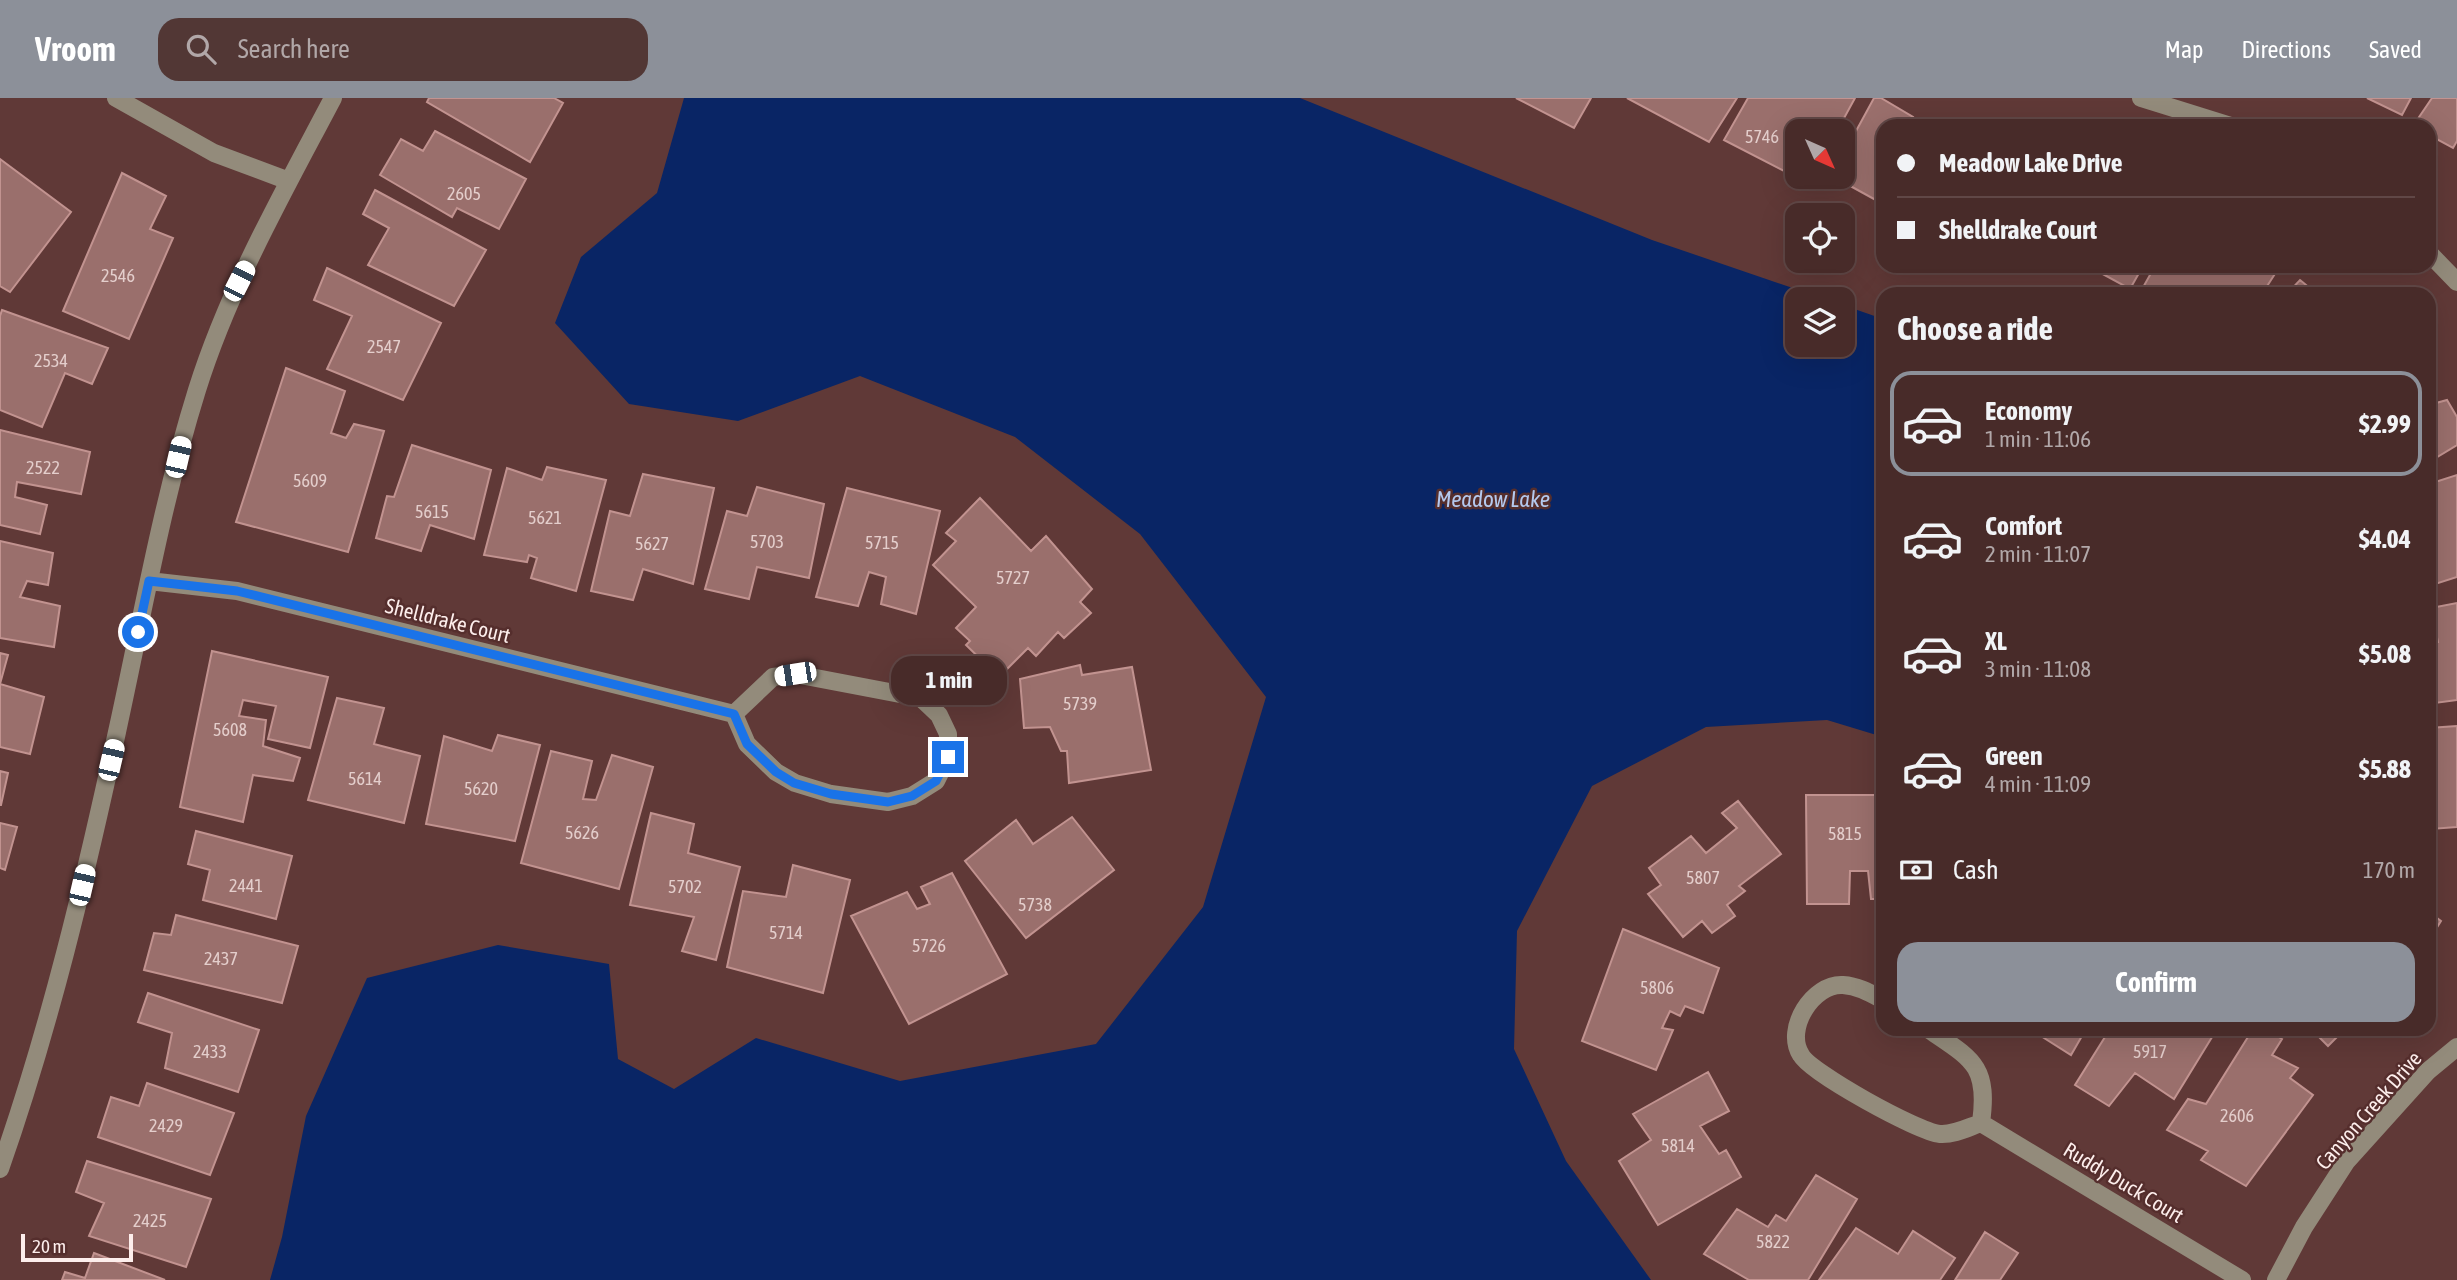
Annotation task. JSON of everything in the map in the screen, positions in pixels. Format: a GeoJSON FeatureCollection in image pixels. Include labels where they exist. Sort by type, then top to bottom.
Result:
{"type":"FeatureCollection","features":[{"type":"Feature","properties":{"kind":"street"},"geometry":{"type":"LineString","coordinates":[[116,98],[214,153],[289,181]]}},
{"type":"Feature","properties":{"kind":"street"},"geometry":{"type":"LineString","coordinates":[[0,1169],[71,935],[184,432],[198,387],[239,281],[333,98]]}},
{"type":"Feature","properties":{"kind":"street"},"geometry":{"type":"LineString","coordinates":[[2141,98],[2208,119]]}},
{"type":"Feature","properties":{"kind":"street"},"geometry":{"type":"LineString","coordinates":[[2436,260],[2457,282]]}},
{"type":"Feature","properties":{"kind":"street","name":"Shelldrake Court"},"geometry":{"type":"LineString","coordinates":[[149,581],[237,591],[734,714]]}},
{"type":"Feature","properties":{"kind":"street"},"geometry":{"type":"LineString","coordinates":[[795,674],[921,698],[939,715],[948,734],[948,757],[936,781],[912,796],[888,802],[831,794],[794,783],[776,772],[747,744],[734,714],[773,677],[795,674]]}},
{"type":"Feature","properties":{"kind":"street"},"geometry":{"type":"LineString","coordinates":[[1876,996],[1864,989],[1841,984],[1823,991],[1798,1019],[1795,1040],[1800,1054],[1807,1063],[1850,1090],[1917,1127],[1940,1134],[1956,1132],[1981,1122],[1984,1099],[1983,1082],[1976,1068],[1962,1052],[1938,1036]]}},
{"type":"Feature","properties":{"kind":"street","name":"Canyon Creek Drive"},"geometry":{"type":"LineString","coordinates":[[2276,1280],[2304,1227],[2346,1162],[2428,1071],[2457,1047]]}},
{"type":"Feature","properties":{"kind":"street","name":"Ruddy Duck Court"},"geometry":{"type":"LineString","coordinates":[[1981,1122],[2242,1280]]}},
{"type":"Feature","properties":{"kind":"water","name":"Meadow Lake"},"geometry":{"type":"Polygon","coordinates":[[[684,98],[1300,98],[1652,240],[1790,287],[1785,287],[1785,357],[1855,357],[1855,309],[1876,317],[1876,735],[1827,720],[1706,727],[1592,786],[1517,931],[1514,1049],[1566,1161],[1651,1280],[270,1280],[282,1237],[306,1116],[367,978],[498,945],[609,964],[618,1059],[674,1089],[756,1038],[900,1081],[1096,1044],[1203,907],[1266,697],[1140,534],[1015,437],[860,376],[738,421],[629,404],[555,323],[581,257],[657,193],[684,98]]]}},
{"type":"Feature","properties":{"kind":"building"},"geometry":{"type":"Polygon","coordinates":[[[429,98],[554,98],[563,103],[530,162],[427,102],[429,98]]]}},
{"type":"Feature","properties":{"kind":"building"},"geometry":{"type":"Polygon","coordinates":[[[1516,98],[1591,98],[1574,128],[1516,98]]]}},
{"type":"Feature","properties":{"kind":"building"},"geometry":{"type":"Polygon","coordinates":[[[1627,98],[1737,98],[1709,142],[1627,98]]]}},
{"type":"Feature","properties":{"kind":"building"},"geometry":{"type":"Polygon","coordinates":[[[1748,98],[1855,98],[1844,119],[1785,119],[1785,171],[1724,140],[1748,98]]]}},
{"type":"Feature","properties":{"kind":"building"},"geometry":{"type":"Polygon","coordinates":[[[1874,98],[1881,98],[1913,117],[1876,119],[1876,200],[1855,189],[1855,133],[1874,98]]]}},
{"type":"Feature","properties":{"kind":"building"},"geometry":{"type":"Polygon","coordinates":[[[2367,98],[2411,98],[2402,115],[2367,98]]]}},
{"type":"Feature","properties":{"kind":"building"},"geometry":{"type":"Polygon","coordinates":[[[2432,98],[2457,98],[2457,141],[2453,148],[2436,139],[2436,119],[2418,119],[2432,98]]]}},
{"type":"Feature","properties":{"kind":"building"},"geometry":{"type":"Polygon","coordinates":[[[435,131],[526,179],[499,229],[457,208],[452,217],[380,175],[401,139],[423,151],[435,131]]]}},
{"type":"Feature","properties":{"kind":"building"},"geometry":{"type":"Polygon","coordinates":[[[0,159],[71,212],[10,292],[0,286],[0,159]]]}},
{"type":"Feature","properties":{"kind":"building"},"geometry":{"type":"Polygon","coordinates":[[[122,173],[166,196],[150,229],[173,238],[129,339],[63,311],[122,173]]]}},
{"type":"Feature","properties":{"kind":"building"},"geometry":{"type":"Polygon","coordinates":[[[375,190],[486,250],[454,306],[368,265],[389,228],[363,214],[375,190]]]}},
{"type":"Feature","properties":{"kind":"building"},"geometry":{"type":"Polygon","coordinates":[[[327,268],[441,323],[403,400],[327,369],[352,316],[314,300],[327,268]]]}},
{"type":"Feature","properties":{"kind":"building"},"geometry":{"type":"Polygon","coordinates":[[[2101,273],[2139,273],[2131,287],[2101,273]]]}},
{"type":"Feature","properties":{"kind":"building"},"geometry":{"type":"Polygon","coordinates":[[[2151,273],[2276,273],[2266,287],[2143,287],[2151,273]]]}},
{"type":"Feature","properties":{"kind":"building"},"geometry":{"type":"Polygon","coordinates":[[[2300,280],[2308,287],[2294,287],[2300,280]]]}},
{"type":"Feature","properties":{"kind":"building"},"geometry":{"type":"Polygon","coordinates":[[[2,310],[108,348],[92,384],[65,373],[42,427],[0,410],[2,310]]]}},
{"type":"Feature","properties":{"kind":"building"},"geometry":{"type":"Polygon","coordinates":[[[286,368],[345,391],[331,433],[346,438],[354,424],[384,431],[348,552],[236,522],[286,368]]]}},
{"type":"Feature","properties":{"kind":"building"},"geometry":{"type":"Polygon","coordinates":[[[2447,400],[2457,417],[2457,445],[2436,458],[2436,403],[2447,400]]]}},
{"type":"Feature","properties":{"kind":"building"},"geometry":{"type":"Polygon","coordinates":[[[0,430],[90,452],[81,494],[17,482],[15,497],[47,505],[40,534],[0,525],[0,430]]]}},
{"type":"Feature","properties":{"kind":"building"},"geometry":{"type":"Polygon","coordinates":[[[412,445],[491,470],[474,539],[430,525],[421,551],[376,538],[387,496],[394,497],[412,445]]]}},
{"type":"Feature","properties":{"kind":"building"},"geometry":{"type":"Polygon","coordinates":[[[547,467],[606,480],[576,591],[531,578],[537,558],[529,555],[527,562],[484,555],[507,468],[542,480],[547,467]]]}},
{"type":"Feature","properties":{"kind":"building"},"geometry":{"type":"Polygon","coordinates":[[[643,474],[714,488],[693,584],[643,569],[633,600],[591,591],[610,511],[630,516],[643,474]]]}},
{"type":"Feature","properties":{"kind":"building"},"geometry":{"type":"Polygon","coordinates":[[[2457,475],[2457,577],[2436,584],[2436,482],[2457,475]]]}},
{"type":"Feature","properties":{"kind":"building"},"geometry":{"type":"Polygon","coordinates":[[[757,487],[824,504],[809,578],[757,567],[749,599],[705,589],[727,511],[747,516],[757,487]]]}},
{"type":"Feature","properties":{"kind":"building"},"geometry":{"type":"Polygon","coordinates":[[[847,488],[940,511],[916,614],[881,604],[886,577],[869,572],[858,606],[816,597],[847,488]]]}},
{"type":"Feature","properties":{"kind":"building"},"geometry":{"type":"Polygon","coordinates":[[[980,498],[1031,551],[1046,536],[1092,589],[1080,602],[1091,613],[1064,638],[1058,632],[1036,656],[1028,648],[999,677],[966,645],[970,641],[956,628],[976,607],[933,565],[956,541],[946,533],[980,498]]]}},
{"type":"Feature","properties":{"kind":"building"},"geometry":{"type":"Polygon","coordinates":[[[0,541],[53,553],[48,585],[27,581],[20,597],[60,606],[54,647],[0,638],[0,541]]]}},
{"type":"Feature","properties":{"kind":"building"},"geometry":{"type":"Polygon","coordinates":[[[2457,603],[2457,700],[2436,703],[2438,642],[2436,607],[2457,603]]]}},
{"type":"Feature","properties":{"kind":"building"},"geometry":{"type":"Polygon","coordinates":[[[212,651],[328,677],[310,748],[268,739],[276,706],[243,700],[239,716],[266,720],[263,746],[300,758],[293,781],[253,775],[243,822],[180,807],[212,651]]]}},
{"type":"Feature","properties":{"kind":"building"},"geometry":{"type":"Polygon","coordinates":[[[0,653],[8,655],[0,684],[0,653]]]}},
{"type":"Feature","properties":{"kind":"building"},"geometry":{"type":"Polygon","coordinates":[[[1080,665],[1082,675],[1132,667],[1151,770],[1069,783],[1067,751],[1061,751],[1050,727],[1024,728],[1020,679],[1080,665]]]}},
{"type":"Feature","properties":{"kind":"building"},"geometry":{"type":"Polygon","coordinates":[[[0,684],[44,697],[30,754],[0,747],[0,684]]]}},
{"type":"Feature","properties":{"kind":"building"},"geometry":{"type":"Polygon","coordinates":[[[337,698],[384,708],[374,744],[420,756],[404,823],[308,800],[337,698]]]}},
{"type":"Feature","properties":{"kind":"building"},"geometry":{"type":"Polygon","coordinates":[[[2457,726],[2457,827],[2436,829],[2436,728],[2457,726]]]}},
{"type":"Feature","properties":{"kind":"building"},"geometry":{"type":"Polygon","coordinates":[[[498,735],[540,745],[515,841],[426,824],[444,736],[492,751],[498,735]]]}},
{"type":"Feature","properties":{"kind":"building"},"geometry":{"type":"Polygon","coordinates":[[[551,751],[592,761],[583,799],[596,800],[612,755],[653,767],[619,889],[521,863],[551,751]]]}},
{"type":"Feature","properties":{"kind":"building"},"geometry":{"type":"Polygon","coordinates":[[[0,771],[8,773],[1,805],[0,805],[0,771]]]}},
{"type":"Feature","properties":{"kind":"building"},"geometry":{"type":"Polygon","coordinates":[[[1806,795],[1876,795],[1876,899],[1871,899],[1868,871],[1850,871],[1849,904],[1807,904],[1806,795]]]}},
{"type":"Feature","properties":{"kind":"building"},"geometry":{"type":"Polygon","coordinates":[[[1738,801],[1781,854],[1739,886],[1745,891],[1727,905],[1735,916],[1712,933],[1702,921],[1683,937],[1648,894],[1661,885],[1649,868],[1691,836],[1706,853],[1737,828],[1722,813],[1738,801]]]}},
{"type":"Feature","properties":{"kind":"building"},"geometry":{"type":"Polygon","coordinates":[[[651,813],[694,824],[688,853],[740,867],[716,960],[682,951],[694,917],[630,905],[651,813]]]}},
{"type":"Feature","properties":{"kind":"building"},"geometry":{"type":"Polygon","coordinates":[[[1072,817],[1114,870],[1026,938],[965,861],[1016,820],[1033,844],[1072,817]]]}},
{"type":"Feature","properties":{"kind":"building"},"geometry":{"type":"Polygon","coordinates":[[[0,823],[17,827],[5,870],[0,868],[0,823]]]}},
{"type":"Feature","properties":{"kind":"building"},"geometry":{"type":"Polygon","coordinates":[[[196,831],[292,856],[276,919],[203,900],[210,870],[188,864],[196,831]]]}},
{"type":"Feature","properties":{"kind":"building"},"geometry":{"type":"Polygon","coordinates":[[[793,865],[850,880],[823,993],[727,967],[743,891],[786,897],[793,865]]]}},
{"type":"Feature","properties":{"kind":"building"},"geometry":{"type":"Polygon","coordinates":[[[952,873],[1007,974],[909,1024],[851,916],[907,892],[917,909],[930,904],[921,887],[952,873]]]}},
{"type":"Feature","properties":{"kind":"building"},"geometry":{"type":"Polygon","coordinates":[[[176,915],[298,946],[282,1003],[144,970],[154,933],[171,935],[176,915]]]}},
{"type":"Feature","properties":{"kind":"building"},"geometry":{"type":"Polygon","coordinates":[[[1623,929],[1719,968],[1703,1013],[1685,1006],[1680,1016],[1670,1011],[1662,1028],[1673,1030],[1656,1070],[1582,1041],[1623,929]]]}},
{"type":"Feature","properties":{"kind":"building"},"geometry":{"type":"Polygon","coordinates":[[[148,993],[259,1030],[238,1092],[165,1068],[172,1033],[138,1022],[148,993]]]}},
{"type":"Feature","properties":{"kind":"building"},"geometry":{"type":"Polygon","coordinates":[[[2041,1036],[2082,1036],[2071,1055],[2041,1036]]]}},
{"type":"Feature","properties":{"kind":"building"},"geometry":{"type":"Polygon","coordinates":[[[2106,1036],[2213,1036],[2174,1099],[2135,1073],[2109,1106],[2075,1085],[2106,1036]]]}},
{"type":"Feature","properties":{"kind":"building"},"geometry":{"type":"Polygon","coordinates":[[[2249,1036],[2277,1036],[2282,1039],[2272,1055],[2298,1068],[2290,1078],[2313,1095],[2246,1186],[2201,1160],[2208,1151],[2167,1130],[2188,1099],[2206,1104],[2249,1036]]]}},
{"type":"Feature","properties":{"kind":"building"},"geometry":{"type":"Polygon","coordinates":[[[2318,1036],[2338,1036],[2328,1046],[2318,1036]]]}},
{"type":"Feature","properties":{"kind":"building"},"geometry":{"type":"Polygon","coordinates":[[[1708,1072],[1729,1111],[1700,1126],[1719,1154],[1726,1150],[1741,1177],[1658,1225],[1619,1161],[1651,1140],[1633,1114],[1708,1072]]]}},
{"type":"Feature","properties":{"kind":"building"},"geometry":{"type":"Polygon","coordinates":[[[147,1083],[234,1113],[210,1175],[98,1137],[111,1097],[139,1106],[147,1083]]]}},
{"type":"Feature","properties":{"kind":"building"},"geometry":{"type":"Polygon","coordinates":[[[87,1161],[211,1199],[186,1267],[89,1236],[104,1203],[76,1192],[87,1161]]]}},
{"type":"Feature","properties":{"kind":"building"},"geometry":{"type":"Polygon","coordinates":[[[1816,1175],[1857,1199],[1808,1280],[1749,1280],[1704,1254],[1737,1209],[1768,1227],[1776,1215],[1786,1221],[1816,1175]]]}},
{"type":"Feature","properties":{"kind":"building"},"geometry":{"type":"Polygon","coordinates":[[[1856,1228],[1898,1254],[1913,1231],[1955,1258],[1940,1280],[1819,1280],[1856,1228]]]}},
{"type":"Feature","properties":{"kind":"building"},"geometry":{"type":"Polygon","coordinates":[[[1985,1232],[2018,1253],[2000,1280],[1955,1280],[1985,1232]]]}},
{"type":"Feature","properties":{"kind":"building"},"geometry":{"type":"Polygon","coordinates":[[[94,1253],[165,1280],[62,1280],[65,1272],[85,1278],[94,1253]]]}},
{"type":"Feature","properties":{"kind":"route"},"geometry":{"type":"LineString","coordinates":[[138,632],[149,581],[237,591],[734,714],[747,744],[776,772],[794,783],[831,794],[888,802],[912,796],[936,781],[948,757]]}}]}
